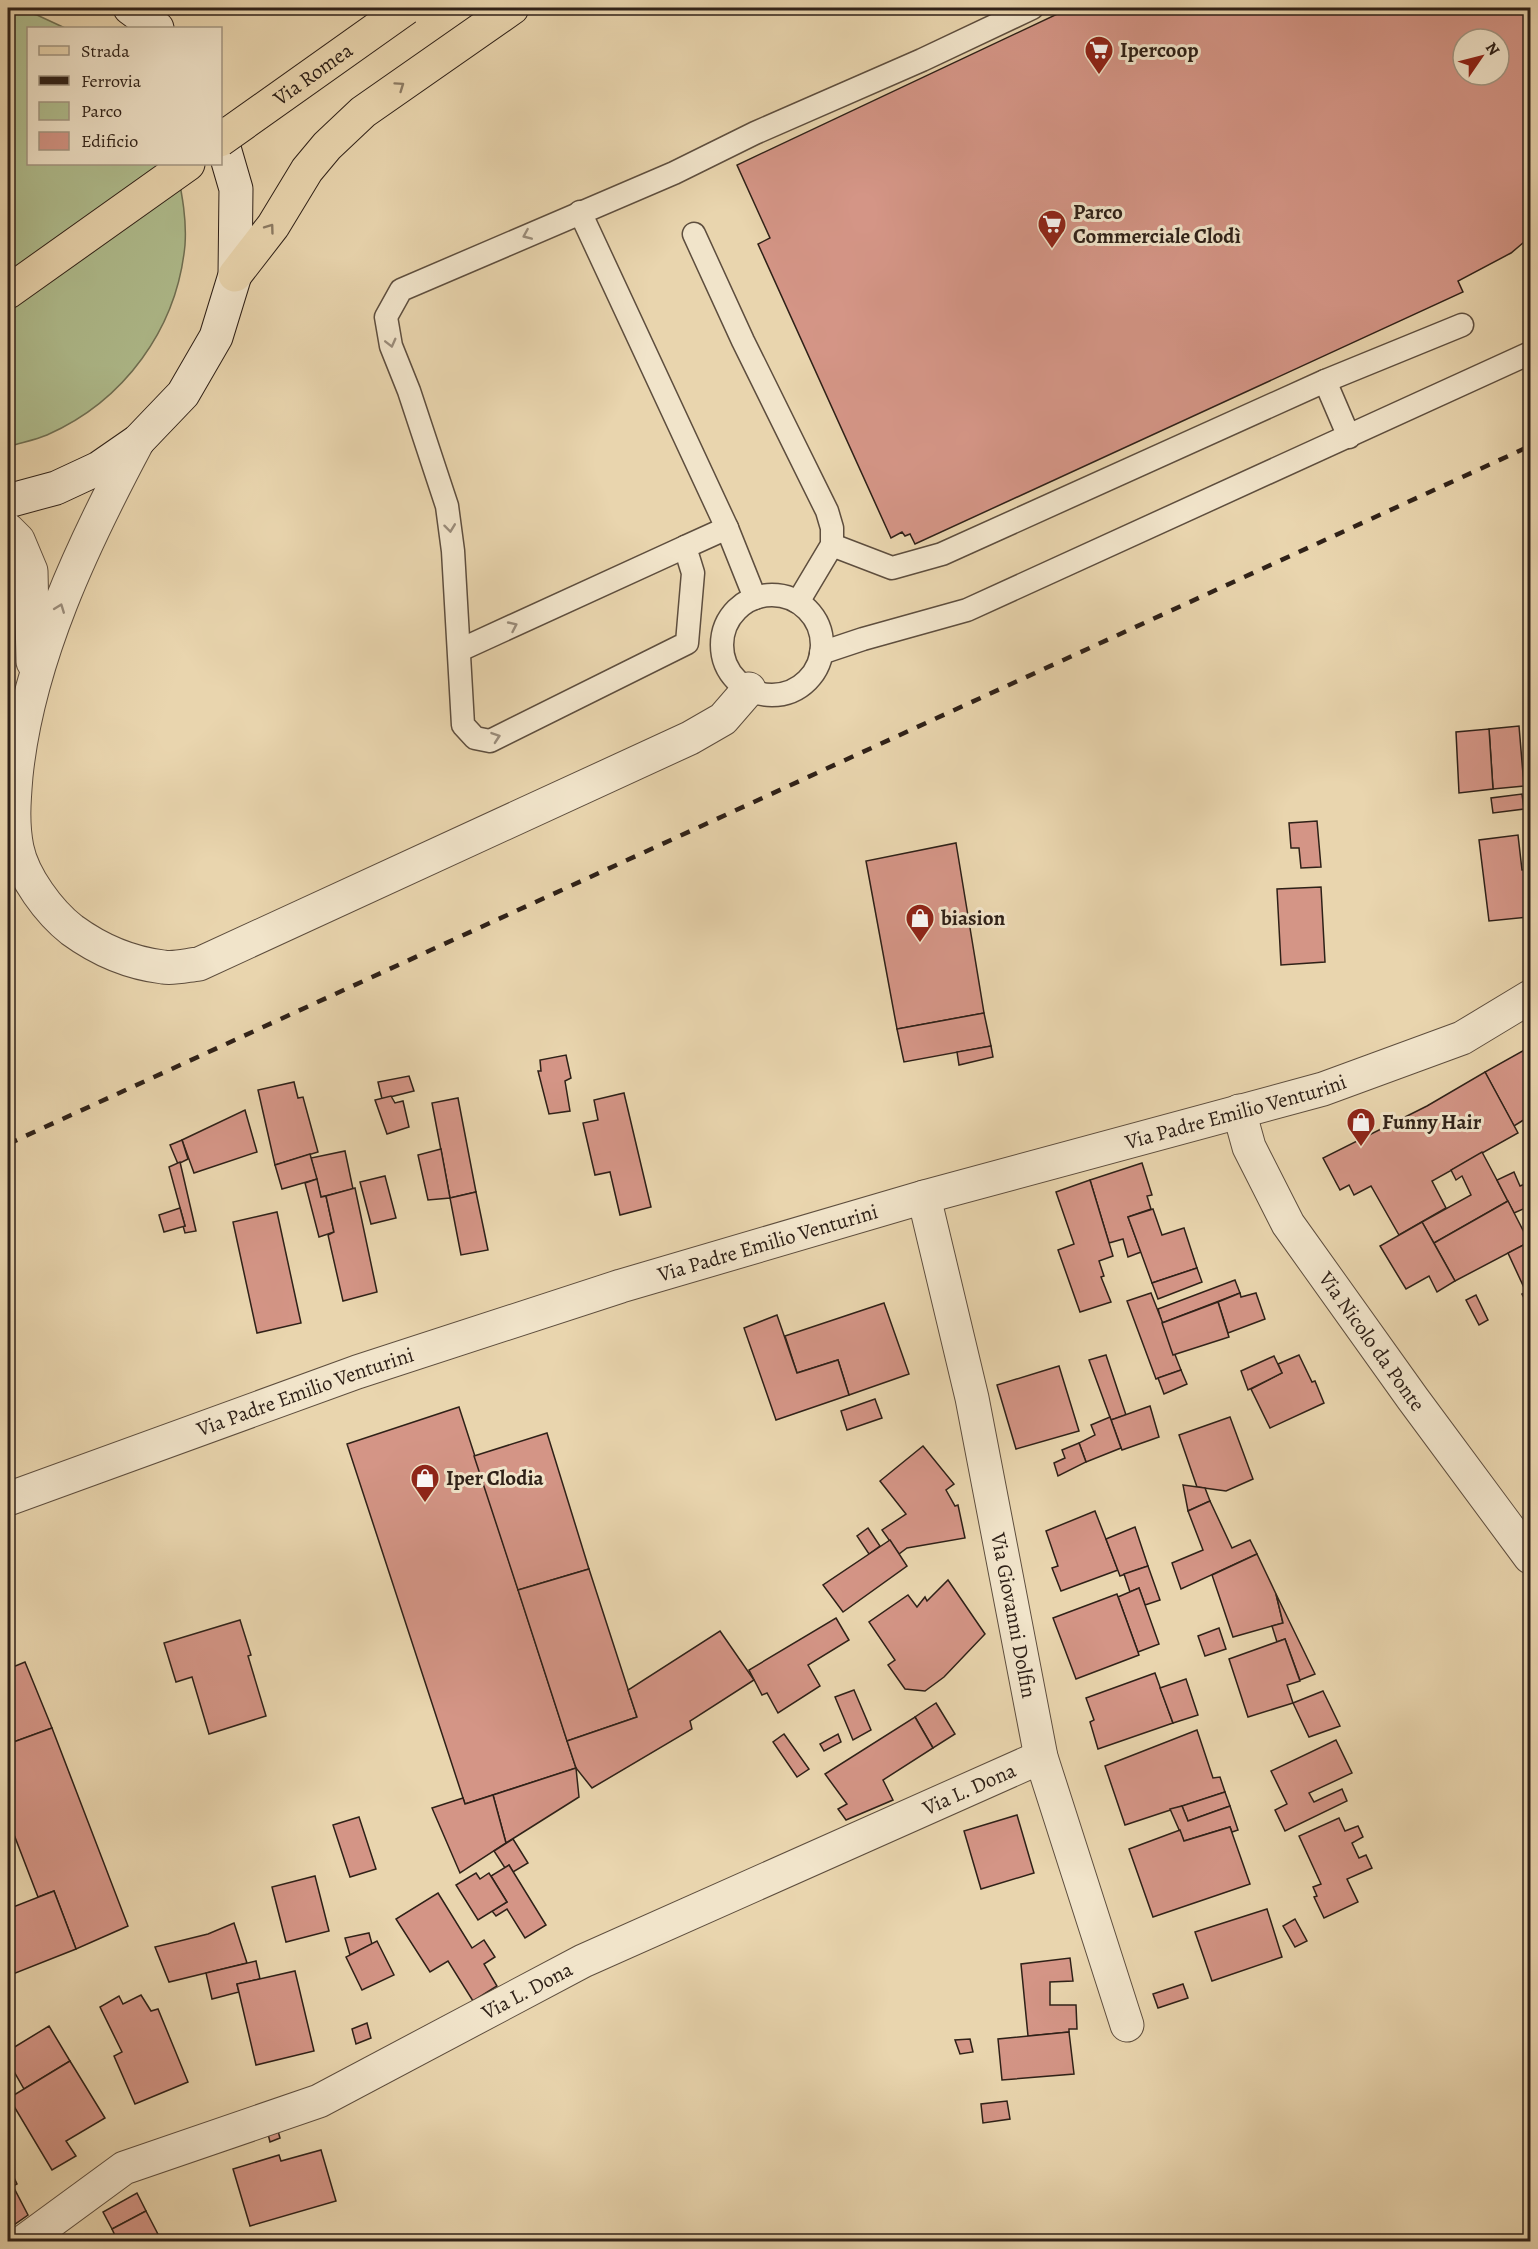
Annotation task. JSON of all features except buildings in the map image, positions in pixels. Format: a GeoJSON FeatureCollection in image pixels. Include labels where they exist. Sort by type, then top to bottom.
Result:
{"type":"FeatureCollection","features":[{"type":"Feature","properties":{"kind":"main road","name":"Via Romea"},"geometry":{"type":"LineString","coordinates":[[222,139],[406,8]]}},
{"type":"Feature","properties":{"kind":"main road"},"geometry":{"type":"LineString","coordinates":[[235,275],[273,225],[307,170],[327,146],[363,112],[512,8]]}},
{"type":"Feature","properties":{"kind":"main road"},"geometry":{"type":"LineString","coordinates":[[8,292],[187,165]]}},
{"type":"Feature","properties":{"kind":"street"},"geometry":{"type":"LineString","coordinates":[[130,8],[156,27]]}},
{"type":"Feature","properties":{"kind":"street"},"geometry":{"type":"LineString","coordinates":[[8,501],[56,488],[99,468],[138,441],[183,394],[216,338],[235,275],[236,189],[222,141]]}},
{"type":"Feature","properties":{"kind":"street"},"geometry":{"type":"LineString","coordinates":[[138,441],[107,498],[79,561],[33,682],[13,755],[17,848],[22,864],[57,918],[90,943],[124,958],[164,968],[199,964],[690,738],[723,719],[748,689]]}},
{"type":"Feature","properties":{"kind":"street"},"geometry":{"type":"LineString","coordinates":[[8,530],[18,540],[31,571],[33,682]]}},
{"type":"Feature","properties":{"kind":"street","name":"Via Padre Emilio Venturini"},"geometry":{"type":"LineString","coordinates":[[8,1499],[357,1372],[621,1286],[924,1197],[1323,1089],[1462,1038],[1530,998]]}},
{"type":"Feature","properties":{"kind":"street","name":"Via Nicolo da Ponte"},"geometry":{"type":"LineString","coordinates":[[1239,1111],[1249,1147],[1288,1224],[1530,1557]]}},
{"type":"Feature","properties":{"kind":"street","name":"Via Giovanni Dolfin"},"geometry":{"type":"LineString","coordinates":[[924,1197],[972,1398],[1041,1757],[1127,2025]]}},
{"type":"Feature","properties":{"kind":"street","name":"Via L. Dona"},"geometry":{"type":"LineString","coordinates":[[23,2241],[124,2168],[319,2101],[583,1961],[1041,1757]]}},
{"type":"Feature","properties":{"kind":"lane"},"geometry":{"type":"LineString","coordinates":[[685,547],[693,573],[687,643],[490,741],[475,738],[463,725],[453,551],[447,506],[420,421],[391,346],[386,317],[401,290],[674,173],[755,133],[922,60],[1032,8]]}},
{"type":"Feature","properties":{"kind":"lane"},"geometry":{"type":"LineString","coordinates":[[580,212],[727,528],[755,598]]}},
{"type":"Feature","properties":{"kind":"lane"},"geometry":{"type":"LineString","coordinates":[[694,234],[743,341],[827,511],[832,528],[832,545],[798,602]]}},
{"type":"Feature","properties":{"kind":"lane"},"geometry":{"type":"LineString","coordinates":[[832,545],[892,568],[942,554],[1325,381],[1462,325]]}},
{"type":"Feature","properties":{"kind":"lane"},"geometry":{"type":"LineString","coordinates":[[821,653],[967,610],[1530,353]]}},
{"type":"Feature","properties":{"kind":"lane"},"geometry":{"type":"LineString","coordinates":[[1325,381],[1349,437]]}},
{"type":"Feature","properties":{"kind":"lane"},"geometry":{"type":"LineString","coordinates":[[460,650],[727,528]]}},
{"type":"Feature","properties":{"kind":"lane"},"geometry":{"type":"LineString","coordinates":[[780,596],[798,602],[807,610],[819,628],[821,653],[814,672],[807,681],[792,691],[770,695],[748,689],[729,670],[723,653],[727,623],[734,613],[755,598],[780,596]]}},
{"type":"Feature","properties":{"kind":"green space"},"geometry":{"type":"Polygon","coordinates":[[[8,8],[37,15],[63,27],[27,27],[27,165],[176,165],[183,204],[185,245],[180,276],[171,305],[142,359],[122,382],[100,403],[75,421],[47,435],[8,447],[8,8]]]}},
{"type":"Feature","properties":{"kind":"railway"},"geometry":{"type":"LineString","coordinates":[[8,1144],[1530,446]]}},
{"type":"Feature","properties":{"kind":"place","name":"Ipercoop"},"geometry":{"type":"Point","coordinates":[1099,76]}},
{"type":"Feature","properties":{"kind":"place","name":"Parco Commerciale Clodì"},"geometry":{"type":"Point","coordinates":[1052,250]}},
{"type":"Feature","properties":{"kind":"place","name":"biasion"},"geometry":{"type":"Point","coordinates":[920,944]}},
{"type":"Feature","properties":{"kind":"place","name":"Funny Hair"},"geometry":{"type":"Point","coordinates":[1361,1148]}},
{"type":"Feature","properties":{"kind":"place","name":"Iper Clodia"},"geometry":{"type":"Point","coordinates":[425,1504]}}]}
